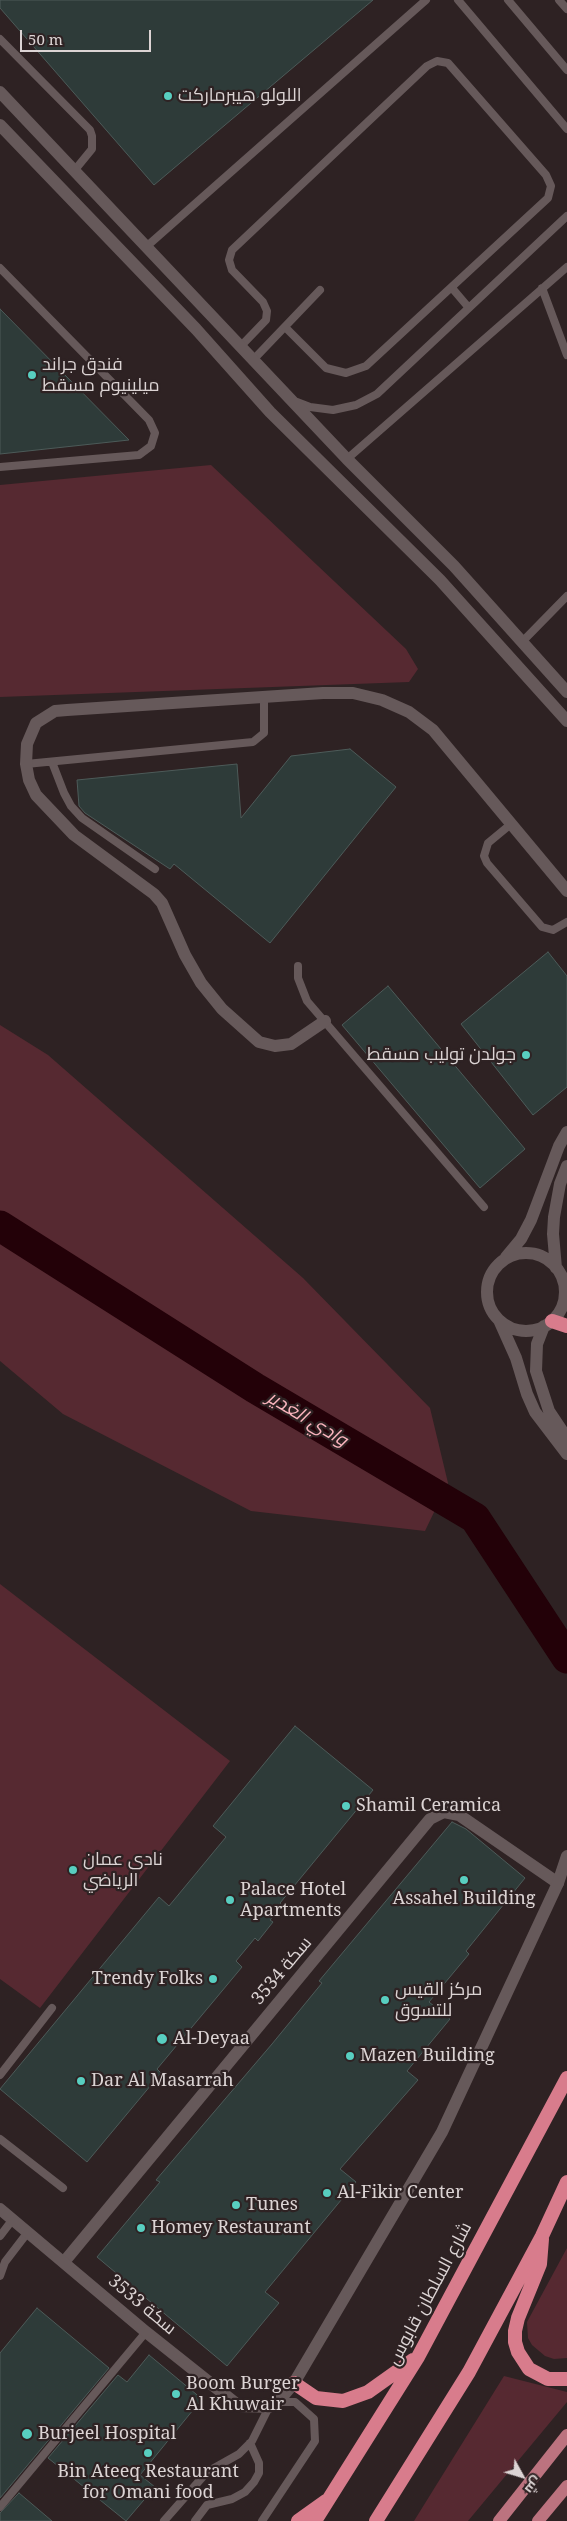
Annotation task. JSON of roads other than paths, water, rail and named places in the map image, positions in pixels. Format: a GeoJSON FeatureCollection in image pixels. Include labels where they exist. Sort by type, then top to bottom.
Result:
{"type":"FeatureCollection","features":[{"type":"Feature","properties":{"kind":"highway"},"geometry":{"type":"LineString","coordinates":[[548,1324],[567,1326]]}},
{"type":"Feature","properties":{"kind":"highway","name":"شارع السلطان قابوس"},"geometry":{"type":"LineString","coordinates":[[316,2521],[418,2357],[567,2078]]}},
{"type":"Feature","properties":{"kind":"highway"},"geometry":{"type":"LineString","coordinates":[[376,2521],[470,2372],[542,2236],[567,2182]]}},
{"type":"Feature","properties":{"kind":"highway"},"geometry":{"type":"LineString","coordinates":[[542,2236],[540,2264],[518,2318],[515,2342],[518,2352],[530,2369],[548,2379],[567,2379]]}},
{"type":"Feature","properties":{"kind":"highway"},"geometry":{"type":"LineString","coordinates":[[294,2383],[316,2398],[342,2401],[368,2392],[418,2357]]}},
{"type":"Feature","properties":{"kind":"highway"},"geometry":{"type":"LineString","coordinates":[[298,2521],[332,2497]]}},
{"type":"Feature","properties":{"kind":"main road"},"geometry":{"type":"LineString","coordinates":[[499,2521],[567,2435]]}},
{"type":"Feature","properties":{"kind":"main road"},"geometry":{"type":"LineString","coordinates":[[538,2521],[567,2486]]}},
{"type":"Feature","properties":{"kind":"street"},"geometry":{"type":"LineString","coordinates":[[0,92],[288,398],[454,566],[567,692]]}},
{"type":"Feature","properties":{"kind":"street"},"geometry":{"type":"LineString","coordinates":[[0,124],[196,329],[276,419],[440,580],[567,721]]}},
{"type":"Feature","properties":{"kind":"street"},"geometry":{"type":"LineString","coordinates":[[325,1021],[291,1044],[275,1046],[259,1042],[222,1009],[201,983],[185,955],[162,903],[154,894],[60,822],[36,795],[29,780],[26,764],[30,732],[40,719],[55,711],[264,697],[353,693],[382,700],[409,712],[433,730],[567,891]]}},
{"type":"Feature","properties":{"kind":"street"},"geometry":{"type":"LineString","coordinates":[[567,1132],[559,1146],[526,1230],[497,1267],[488,1284],[489,1303],[516,1358],[536,1412],[567,1454]]}},
{"type":"Feature","properties":{"kind":"street"},"geometry":{"type":"LineString","coordinates":[[556,1268],[553,1234],[554,1217],[556,1200],[567,1166]]}},
{"type":"Feature","properties":{"kind":"street"},"geometry":{"type":"LineString","coordinates":[[504,1260],[512,1256],[532,1253],[550,1261],[561,1276],[564,1295],[558,1313],[548,1324],[537,1344],[536,1371],[549,1411],[567,1438]]}},
{"type":"Feature","properties":{"kind":"street"},"geometry":{"type":"LineString","coordinates":[[499,1320],[516,1329],[535,1330],[548,1324]]}},
{"type":"Feature","properties":{"kind":"street","name":"سكة 3534"},"geometry":{"type":"LineString","coordinates":[[64,2262],[430,1819],[444,1812],[459,1815],[558,1883]]}},
{"type":"Feature","properties":{"kind":"street"},"geometry":{"type":"LineString","coordinates":[[274,2404],[294,2383],[442,2132],[558,1883],[567,1856]]}},
{"type":"Feature","properties":{"kind":"street","name":"سكة 3533"},"geometry":{"type":"LineString","coordinates":[[0,2208],[146,2332],[239,2406],[252,2408],[274,2404]]}},
{"type":"Feature","properties":{"kind":"lane"},"geometry":{"type":"LineString","coordinates":[[146,246],[426,0]]}},
{"type":"Feature","properties":{"kind":"lane"},"geometry":{"type":"LineString","coordinates":[[458,0],[567,129]]}},
{"type":"Feature","properties":{"kind":"lane"},"geometry":{"type":"LineString","coordinates":[[508,0],[567,70]]}},
{"type":"Feature","properties":{"kind":"lane"},"geometry":{"type":"LineString","coordinates":[[559,0],[567,8]]}},
{"type":"Feature","properties":{"kind":"lane"},"geometry":{"type":"LineString","coordinates":[[0,40],[90,130],[92,149],[74,171]]}},
{"type":"Feature","properties":{"kind":"lane"},"geometry":{"type":"LineString","coordinates":[[240,347],[266,320],[267,311],[263,302],[232,270],[230,255],[235,246],[427,66],[443,61],[453,66],[546,174],[551,186],[551,192],[545,203],[366,366],[357,371],[346,373],[326,368],[285,327]]}},
{"type":"Feature","properties":{"kind":"lane"},"geometry":{"type":"LineString","coordinates":[[288,398],[321,409],[344,408],[367,400],[377,394],[567,216]]}},
{"type":"Feature","properties":{"kind":"lane"},"geometry":{"type":"LineString","coordinates":[[347,459],[567,267]]}},
{"type":"Feature","properties":{"kind":"lane"},"geometry":{"type":"LineString","coordinates":[[0,268],[149,420],[154,433],[151,446],[139,455],[0,467]]}},
{"type":"Feature","properties":{"kind":"lane"},"geometry":{"type":"LineString","coordinates":[[452,288],[469,308]]}},
{"type":"Feature","properties":{"kind":"lane"},"geometry":{"type":"LineString","coordinates":[[542,288],[566,351]]}},
{"type":"Feature","properties":{"kind":"lane"},"geometry":{"type":"LineString","coordinates":[[252,360],[320,290]]}},
{"type":"Feature","properties":{"kind":"lane"},"geometry":{"type":"LineString","coordinates":[[522,642],[567,596]]}},
{"type":"Feature","properties":{"kind":"lane"},"geometry":{"type":"LineString","coordinates":[[26,764],[253,742],[264,733],[264,697]]}},
{"type":"Feature","properties":{"kind":"lane"},"geometry":{"type":"LineString","coordinates":[[52,762],[64,793],[71,806],[82,818],[155,869]]}},
{"type":"Feature","properties":{"kind":"lane"},"geometry":{"type":"LineString","coordinates":[[511,824],[488,843],[484,856],[487,863],[542,927],[553,930],[567,922]]}},
{"type":"Feature","properties":{"kind":"lane"},"geometry":{"type":"LineString","coordinates":[[298,966],[301,991],[307,1002],[484,1207]]}},
{"type":"Feature","properties":{"kind":"lane"},"geometry":{"type":"LineString","coordinates":[[0,2075],[52,2008]]}},
{"type":"Feature","properties":{"kind":"lane"},"geometry":{"type":"LineString","coordinates":[[0,2139],[63,2188]]}},
{"type":"Feature","properties":{"kind":"lane"},"geometry":{"type":"LineString","coordinates":[[0,2236],[14,2219]]}},
{"type":"Feature","properties":{"kind":"lane"},"geometry":{"type":"LineString","coordinates":[[0,2276],[5,2262],[28,2232]]}},
{"type":"Feature","properties":{"kind":"lane"},"geometry":{"type":"LineString","coordinates":[[0,2507],[146,2332]]}},
{"type":"Feature","properties":{"kind":"lane"},"geometry":{"type":"LineString","coordinates":[[164,2521],[207,2472],[239,2454],[250,2444],[274,2404],[295,2402],[314,2419],[315,2441],[262,2521]]}},
{"type":"Feature","properties":{"kind":"lane"},"geometry":{"type":"LineString","coordinates":[[194,2521],[207,2505],[245,2492],[254,2482],[259,2473],[259,2463],[250,2444]]}},
{"type":"Feature","properties":{"kind":"waterway","name":"وادي الغدير"},"geometry":{"type":"LineString","coordinates":[[0,1226],[255,1388],[475,1518],[567,1658]]}},
{"type":"Feature","properties":{"kind":"place","name":"اللولو هيبرماركت"},"geometry":{"type":"Point","coordinates":[168,96]}},
{"type":"Feature","properties":{"kind":"place","name":"فندق جراند ميلينيوم مسقط"},"geometry":{"type":"Point","coordinates":[32,375]}},
{"type":"Feature","properties":{"kind":"place","name":"جولدن توليب مسقط"},"geometry":{"type":"Point","coordinates":[526,1055]}},
{"type":"Feature","properties":{"kind":"place","name":"Shamil Ceramica"},"geometry":{"type":"Point","coordinates":[346,1806]}},
{"type":"Feature","properties":{"kind":"place","name":"نادي عمان الرياضي"},"geometry":{"type":"Point","coordinates":[73,1870]}},
{"type":"Feature","properties":{"kind":"place","name":"Assahel Building"},"geometry":{"type":"Point","coordinates":[464,1880]}},
{"type":"Feature","properties":{"kind":"place","name":"Palace Hotel Apartments"},"geometry":{"type":"Point","coordinates":[230,1900]}},
{"type":"Feature","properties":{"kind":"place","name":"Trendy Folks"},"geometry":{"type":"Point","coordinates":[213,1979]}},
{"type":"Feature","properties":{"kind":"place","name":"مركز القيس للتسوق"},"geometry":{"type":"Point","coordinates":[385,2000]}},
{"type":"Feature","properties":{"kind":"place","name":"Al-Deyaa"},"geometry":{"type":"Point","coordinates":[162,2039]}},
{"type":"Feature","properties":{"kind":"place","name":"Mazen Building"},"geometry":{"type":"Point","coordinates":[350,2056]}},
{"type":"Feature","properties":{"kind":"place","name":"Dar Al Masarrah"},"geometry":{"type":"Point","coordinates":[81,2081]}},
{"type":"Feature","properties":{"kind":"place","name":"Al-Fikir Center"},"geometry":{"type":"Point","coordinates":[327,2193]}},
{"type":"Feature","properties":{"kind":"place","name":"Tunes"},"geometry":{"type":"Point","coordinates":[236,2205]}},
{"type":"Feature","properties":{"kind":"place","name":"Homey Restaurant"},"geometry":{"type":"Point","coordinates":[141,2228]}},
{"type":"Feature","properties":{"kind":"place","name":"Boom Burger Al Khuwair"},"geometry":{"type":"Point","coordinates":[176,2394]}},
{"type":"Feature","properties":{"kind":"place","name":"Burjeel Hospital"},"geometry":{"type":"Point","coordinates":[27,2434]}},
{"type":"Feature","properties":{"kind":"place","name":"Bin Ateeq Restaurant for Omani food"},"geometry":{"type":"Point","coordinates":[148,2453]}}]}
